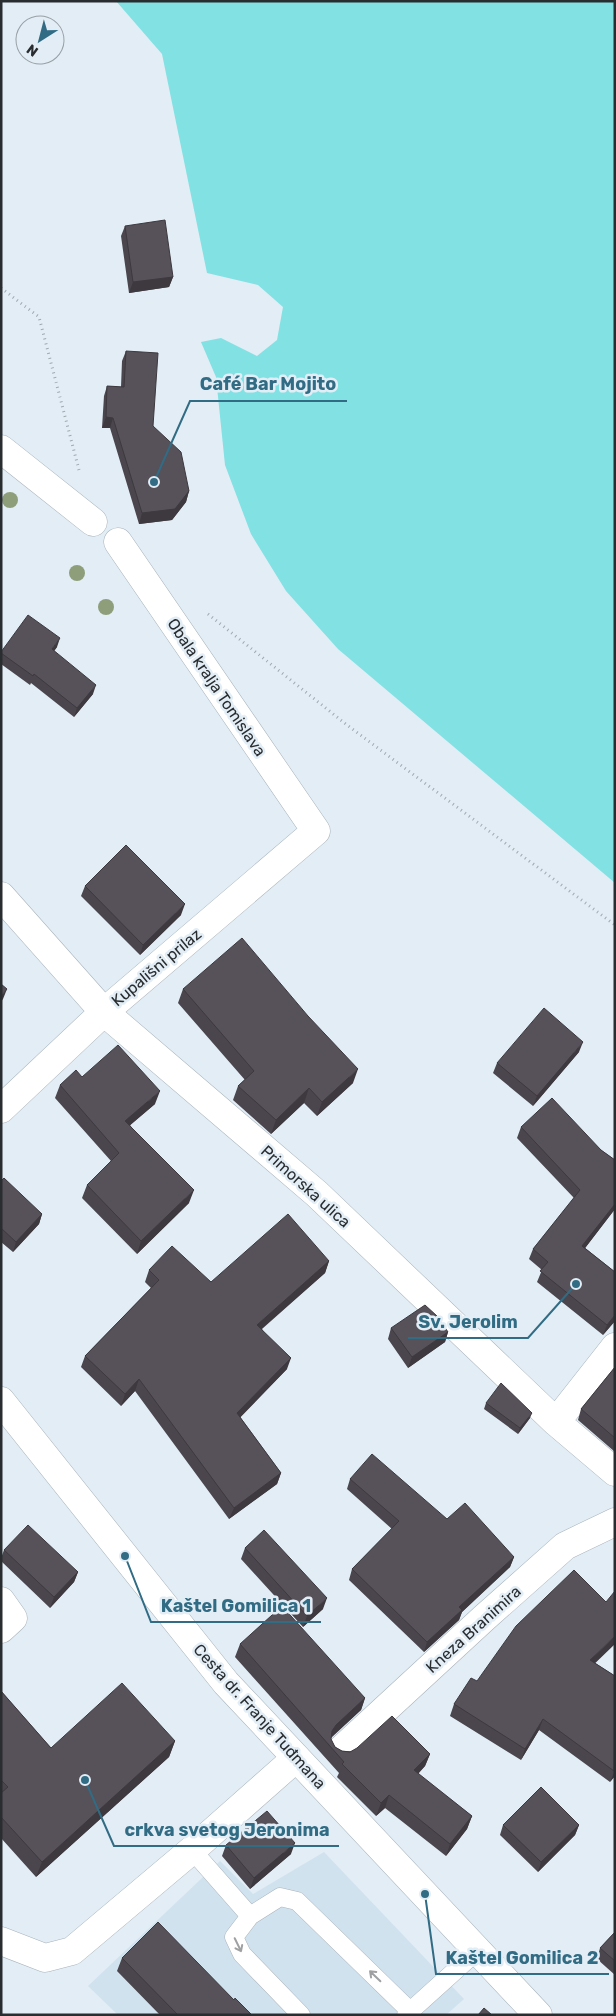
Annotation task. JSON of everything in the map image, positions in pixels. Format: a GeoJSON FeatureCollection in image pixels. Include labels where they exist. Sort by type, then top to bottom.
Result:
{"type":"FeatureCollection","features":[{"type":"Feature","properties":{"kind":"street"},"geometry":{"type":"LineString","coordinates":[[1,449],[93,522]]}},
{"type":"Feature","properties":{"kind":"street","name":"Obala kralja Tomislava"},"geometry":{"type":"LineString","coordinates":[[118,542],[316,831]]}},
{"type":"Feature","properties":{"kind":"street","name":"Kupališni prilaz"},"geometry":{"type":"LineString","coordinates":[[1,1109],[104,1012],[316,831]]}},
{"type":"Feature","properties":{"kind":"street","name":"Primorska ulica"},"geometry":{"type":"LineString","coordinates":[[1,896],[104,1012],[317,1194],[556,1422],[615,1472]]}},
{"type":"Feature","properties":{"kind":"street"},"geometry":{"type":"LineString","coordinates":[[556,1422],[615,1347]]}},
{"type":"Feature","properties":{"kind":"street","name":"Cesta dr. Franje Tuđmana"},"geometry":{"type":"LineString","coordinates":[[1,1401],[226,1683],[538,2015]]}},
{"type":"Feature","properties":{"kind":"street","name":"Kneza Branimira"},"geometry":{"type":"LineString","coordinates":[[342,1749],[565,1546],[615,1522]]}},
{"type":"Feature","properties":{"kind":"street"},"geometry":{"type":"LineString","coordinates":[[1,1600],[13,1618],[1,1628]]}},
{"type":"Feature","properties":{"kind":"street"},"geometry":{"type":"LineString","coordinates":[[1,1940],[45,1958],[72,1951],[192,1850],[296,1758]]}},
{"type":"Feature","properties":{"kind":"lane"},"geometry":{"type":"LineString","coordinates":[[192,1850],[250,1916]]}},
{"type":"Feature","properties":{"kind":"lane"},"geometry":{"type":"LineString","coordinates":[[302,2015],[242,1954],[234,1937],[250,1916],[280,1897],[298,1900],[408,2013],[477,1950]]}},
{"type":"Feature","properties":{"kind":"path"},"geometry":{"type":"LineString","coordinates":[[1,288],[39,316],[81,475]]}},
{"type":"Feature","properties":{"kind":"path"},"geometry":{"type":"LineString","coordinates":[[202,609],[347,725],[615,925]]}},
{"type":"Feature","properties":{"kind":"shaded area"},"geometry":{"type":"Polygon","coordinates":[[[324,1852],[464,1999],[446,2015],[118,2015],[88,1986],[220,1861],[253,1894],[324,1852]]]}},
{"type":"Feature","properties":{"kind":"water"},"geometry":{"type":"Polygon","coordinates":[[[116,1],[615,1],[615,883],[338,649],[286,591],[251,534],[225,465],[216,377],[201,342],[221,338],[257,356],[277,340],[283,307],[258,285],[207,273],[162,54],[116,1]]]}},
{"type":"Feature","properties":{"kind":"building"},"geometry":{"type":"Polygon","coordinates":[[[165,220],[173,277],[133,282],[125,226],[165,220]]]}},
{"type":"Feature","properties":{"kind":"building"},"geometry":{"type":"Polygon","coordinates":[[[126,351],[158,353],[153,426],[181,452],[189,491],[175,509],[142,513],[113,418],[106,417],[107,386],[124,387],[126,351]]]}},
{"type":"Feature","properties":{"kind":"building"},"geometry":{"type":"Polygon","coordinates":[[[28,615],[60,638],[52,649],[96,685],[77,708],[34,674],[33,676],[1,653],[28,615]]]}},
{"type":"Feature","properties":{"kind":"building"},"geometry":{"type":"Polygon","coordinates":[[[126,845],[185,904],[143,945],[85,886],[126,845]]]}},
{"type":"Feature","properties":{"kind":"building"},"geometry":{"type":"Polygon","coordinates":[[[242,938],[308,1016],[358,1069],[322,1102],[309,1088],[276,1120],[238,1086],[254,1071],[183,989],[242,938]]]}},
{"type":"Feature","properties":{"kind":"building"},"geometry":{"type":"Polygon","coordinates":[[[1,984],[7,989],[1,996],[1,984]]]}},
{"type":"Feature","properties":{"kind":"building"},"geometry":{"type":"Polygon","coordinates":[[[544,1008],[583,1042],[537,1096],[497,1063],[544,1008]]]}},
{"type":"Feature","properties":{"kind":"building"},"geometry":{"type":"Polygon","coordinates":[[[118,1045],[160,1091],[125,1121],[194,1190],[141,1241],[87,1185],[119,1153],[60,1085],[76,1070],[82,1077],[118,1045]]]}},
{"type":"Feature","properties":{"kind":"building"},"geometry":{"type":"Polygon","coordinates":[[[552,1098],[601,1150],[615,1160],[615,1204],[582,1246],[615,1272],[615,1315],[607,1325],[540,1271],[548,1262],[533,1249],[580,1190],[521,1127],[552,1098]]]}},
{"type":"Feature","properties":{"kind":"building"},"geometry":{"type":"Polygon","coordinates":[[[4,1178],[42,1214],[16,1242],[1,1228],[1,1181],[4,1178]]]}},
{"type":"Feature","properties":{"kind":"building"},"geometry":{"type":"Polygon","coordinates":[[[288,1214],[329,1261],[257,1325],[291,1358],[237,1413],[281,1473],[234,1508],[139,1379],[125,1394],[85,1356],[159,1280],[149,1270],[172,1246],[211,1282],[288,1214]]]}},
{"type":"Feature","properties":{"kind":"building"},"geometry":{"type":"Polygon","coordinates":[[[425,1305],[437,1316],[448,1332],[412,1357],[391,1328],[425,1305]]]}},
{"type":"Feature","properties":{"kind":"building"},"geometry":{"type":"Polygon","coordinates":[[[615,1367],[615,1438],[581,1409],[615,1367]]]}},
{"type":"Feature","properties":{"kind":"building"},"geometry":{"type":"Polygon","coordinates":[[[501,1383],[532,1413],[520,1428],[486,1403],[501,1383]]]}},
{"type":"Feature","properties":{"kind":"building"},"geometry":{"type":"Polygon","coordinates":[[[372,1454],[447,1519],[465,1503],[514,1557],[459,1607],[462,1610],[427,1642],[352,1569],[399,1521],[350,1479],[372,1454]]]}},
{"type":"Feature","properties":{"kind":"building"},"geometry":{"type":"Polygon","coordinates":[[[28,1525],[78,1572],[54,1597],[4,1550],[28,1525]]]}},
{"type":"Feature","properties":{"kind":"building"},"geometry":{"type":"Polygon","coordinates":[[[264,1530],[327,1598],[307,1616],[245,1548],[264,1530]]]}},
{"type":"Feature","properties":{"kind":"building"},"geometry":{"type":"Polygon","coordinates":[[[574,1570],[606,1602],[615,1591],[615,1636],[590,1660],[615,1676],[614,1771],[543,1719],[525,1749],[454,1704],[471,1678],[477,1681],[516,1626],[574,1570]]]}},
{"type":"Feature","properties":{"kind":"building"},"geometry":{"type":"Polygon","coordinates":[[[282,1606],[365,1698],[332,1731],[331,1739],[335,1747],[342,1751],[350,1752],[357,1748],[392,1716],[430,1754],[414,1770],[472,1816],[450,1844],[389,1795],[381,1803],[342,1764],[344,1762],[240,1644],[282,1606]]]}},
{"type":"Feature","properties":{"kind":"building"},"geometry":{"type":"Polygon","coordinates":[[[122,1683],[175,1741],[42,1862],[1,1817],[1,1793],[8,1787],[1,1780],[1,1691],[51,1748],[122,1683]]]}},
{"type":"Feature","properties":{"kind":"building"},"geometry":{"type":"Polygon","coordinates":[[[541,1787],[579,1825],[541,1862],[503,1825],[541,1787]]]}},
{"type":"Feature","properties":{"kind":"building"},"geometry":{"type":"Polygon","coordinates":[[[267,1811],[295,1843],[254,1878],[226,1845],[267,1811]]]}},
{"type":"Feature","properties":{"kind":"building"},"geometry":{"type":"Polygon","coordinates":[[[158,1922],[234,2000],[235,1998],[252,2015],[178,2015],[122,1958],[158,1922]]]}},
{"type":"Feature","properties":{"kind":"building"},"geometry":{"type":"Polygon","coordinates":[[[615,1932],[615,1961],[600,1948],[615,1932]]]}},
{"type":"Feature","properties":{"kind":"building"},"geometry":{"type":"Polygon","coordinates":[[[484,2008],[492,2015],[478,2015],[484,2008]]]}},
{"type":"Feature","properties":{"kind":"place","name":"Café Bar Mojito"},"geometry":{"type":"Point","coordinates":[154,482]}},
{"type":"Feature","properties":{"kind":"place","name":"Sv. Jerolim"},"geometry":{"type":"Point","coordinates":[576,1284]}},
{"type":"Feature","properties":{"kind":"place","name":"Kaštel Gomilica 1"},"geometry":{"type":"Point","coordinates":[125,1556]}},
{"type":"Feature","properties":{"kind":"place","name":"crkva svetog Jeronima"},"geometry":{"type":"Point","coordinates":[85,1780]}},
{"type":"Feature","properties":{"kind":"place","name":"Kaštel Gomilica 2"},"geometry":{"type":"Point","coordinates":[425,1894]}}]}
